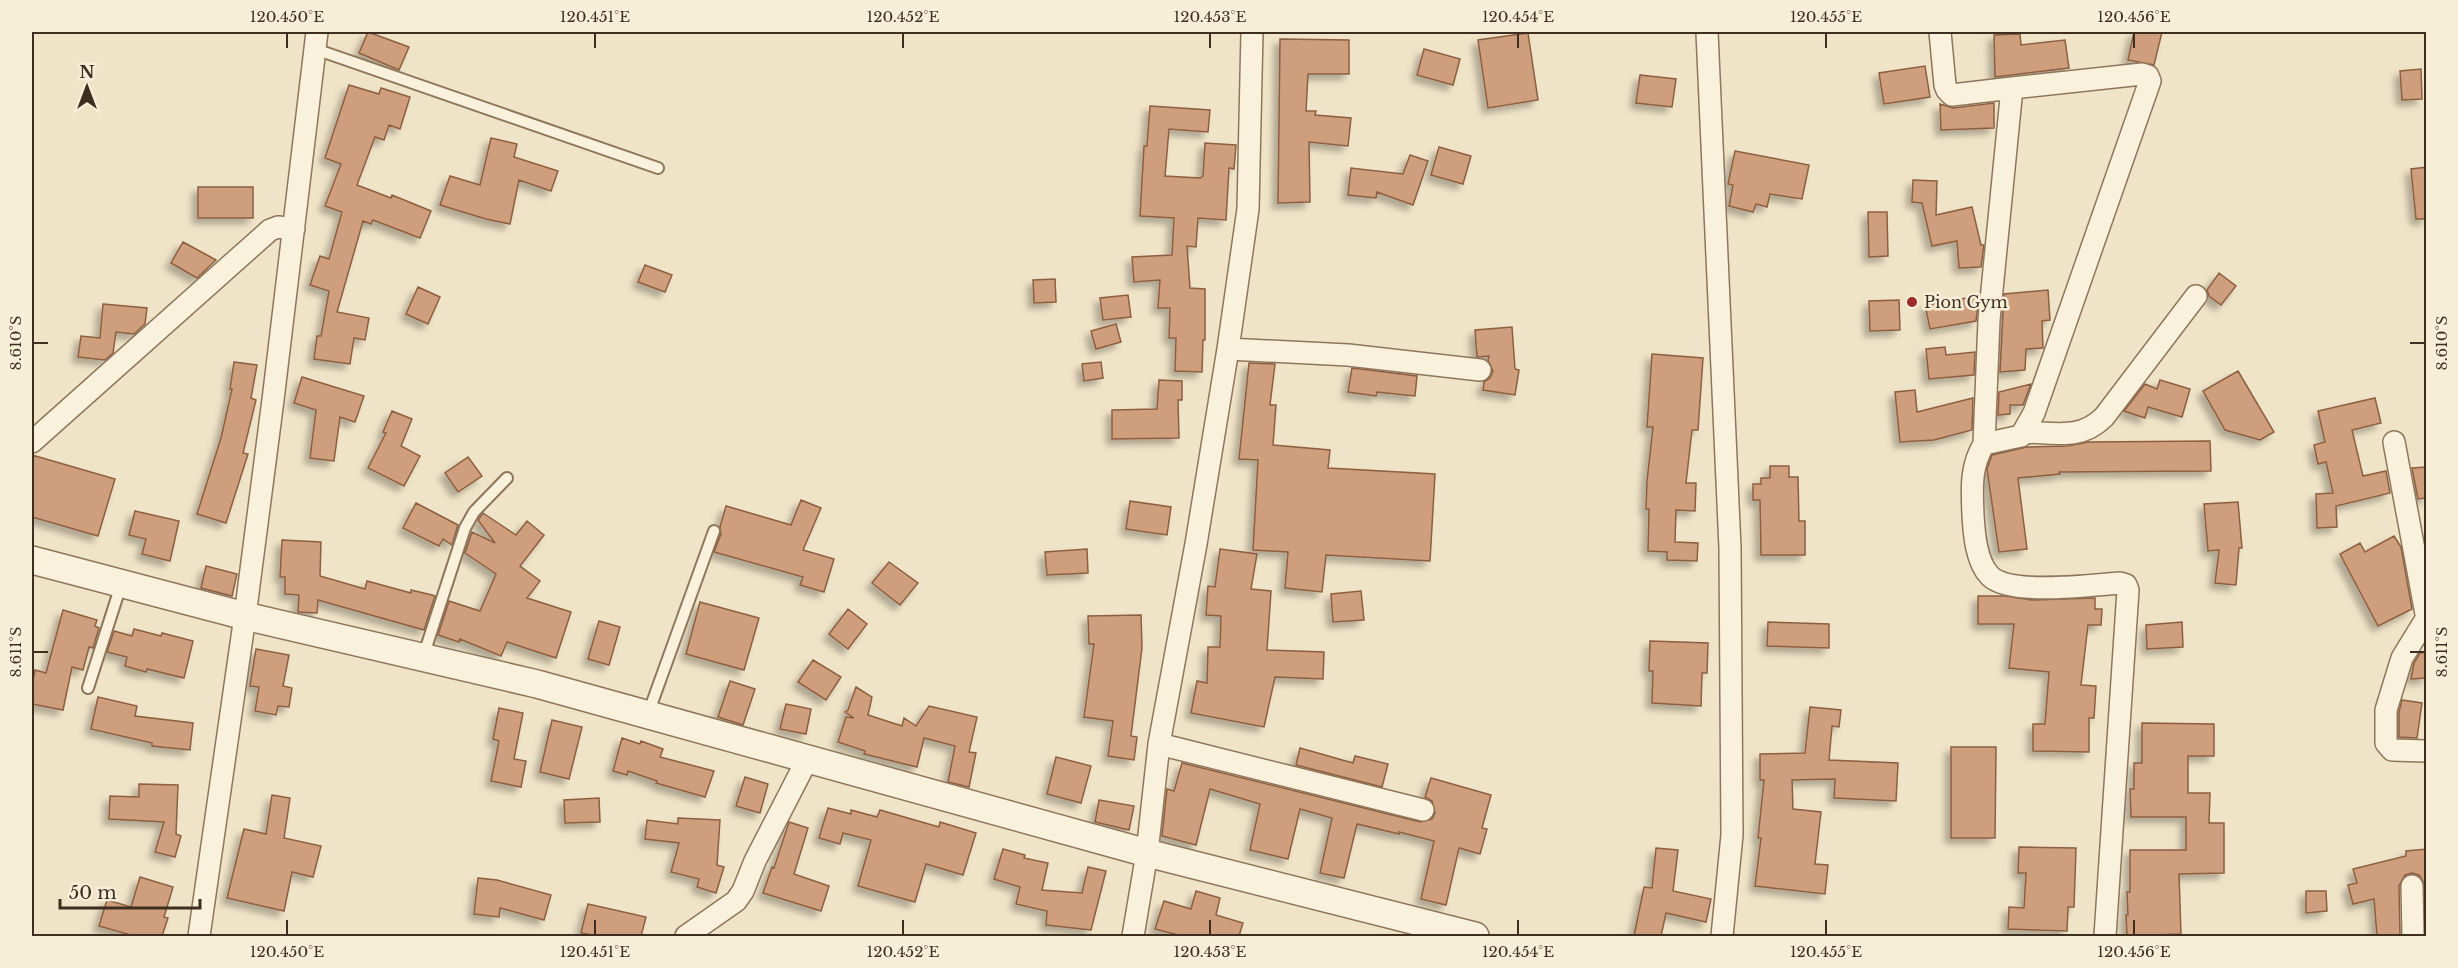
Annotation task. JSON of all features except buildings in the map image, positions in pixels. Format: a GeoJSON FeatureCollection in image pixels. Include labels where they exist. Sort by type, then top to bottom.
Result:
{"type":"FeatureCollection","features":[{"type":"Feature","properties":{"kind":"street"},"geometry":{"type":"LineString","coordinates":[[1133,936],[1147,854],[1159,744],[1196,544],[1248,209],[1252,32]]}},
{"type":"Feature","properties":{"kind":"street"},"geometry":{"type":"LineString","coordinates":[[1707,32],[1730,548],[1732,835],[1722,936]]}},
{"type":"Feature","properties":{"kind":"street"},"geometry":{"type":"LineString","coordinates":[[1940,32],[1946,85],[1952,95],[2142,74],[2148,76],[2150,81],[2041,399],[2025,432],[2016,438],[1984,444]]}},
{"type":"Feature","properties":{"kind":"street"},"geometry":{"type":"LineString","coordinates":[[199,936],[245,616],[316,40]]}},
{"type":"Feature","properties":{"kind":"street"},"geometry":{"type":"LineString","coordinates":[[2012,88],[1989,320],[1984,444],[1977,457],[1972,477],[1974,542],[1990,576],[2006,585],[2035,588],[2120,583],[2126,585],[2128,590],[2105,936]]}},
{"type":"Feature","properties":{"kind":"street"},"geometry":{"type":"LineString","coordinates":[[32,442],[270,230],[278,227],[294,229]]}},
{"type":"Feature","properties":{"kind":"street"},"geometry":{"type":"LineString","coordinates":[[2025,432],[2078,433],[2092,428],[2104,417],[2196,296]]}},
{"type":"Feature","properties":{"kind":"street"},"geometry":{"type":"LineString","coordinates":[[1228,349],[1381,358],[1480,370]]}},
{"type":"Feature","properties":{"kind":"street"},"geometry":{"type":"LineString","coordinates":[[2394,442],[2427,614]]}},
{"type":"Feature","properties":{"kind":"street"},"geometry":{"type":"LineString","coordinates":[[32,560],[245,616],[537,684],[1147,854],[1475,936]]}},
{"type":"Feature","properties":{"kind":"street"},"geometry":{"type":"LineString","coordinates":[[2427,619],[2402,658],[2386,710],[2386,743],[2392,750],[2427,751]]}},
{"type":"Feature","properties":{"kind":"street"},"geometry":{"type":"LineString","coordinates":[[1159,744],[1423,810]]}},
{"type":"Feature","properties":{"kind":"street"},"geometry":{"type":"LineString","coordinates":[[686,936],[736,901],[808,758]]}},
{"type":"Feature","properties":{"kind":"street"},"geometry":{"type":"LineString","coordinates":[[2412,886],[2413,936]]}},
{"type":"Feature","properties":{"kind":"lane"},"geometry":{"type":"LineString","coordinates":[[316,40],[658,168]]}},
{"type":"Feature","properties":{"kind":"lane"},"geometry":{"type":"LineString","coordinates":[[423,657],[465,528],[474,512],[507,478]]}},
{"type":"Feature","properties":{"kind":"lane"},"geometry":{"type":"LineString","coordinates":[[648,714],[714,531]]}},
{"type":"Feature","properties":{"kind":"lane"},"geometry":{"type":"LineString","coordinates":[[88,688],[122,585]]}},
{"type":"Feature","properties":{"kind":"place","name":"Pion Gym"},"geometry":{"type":"Point","coordinates":[1912,302]}}]}
